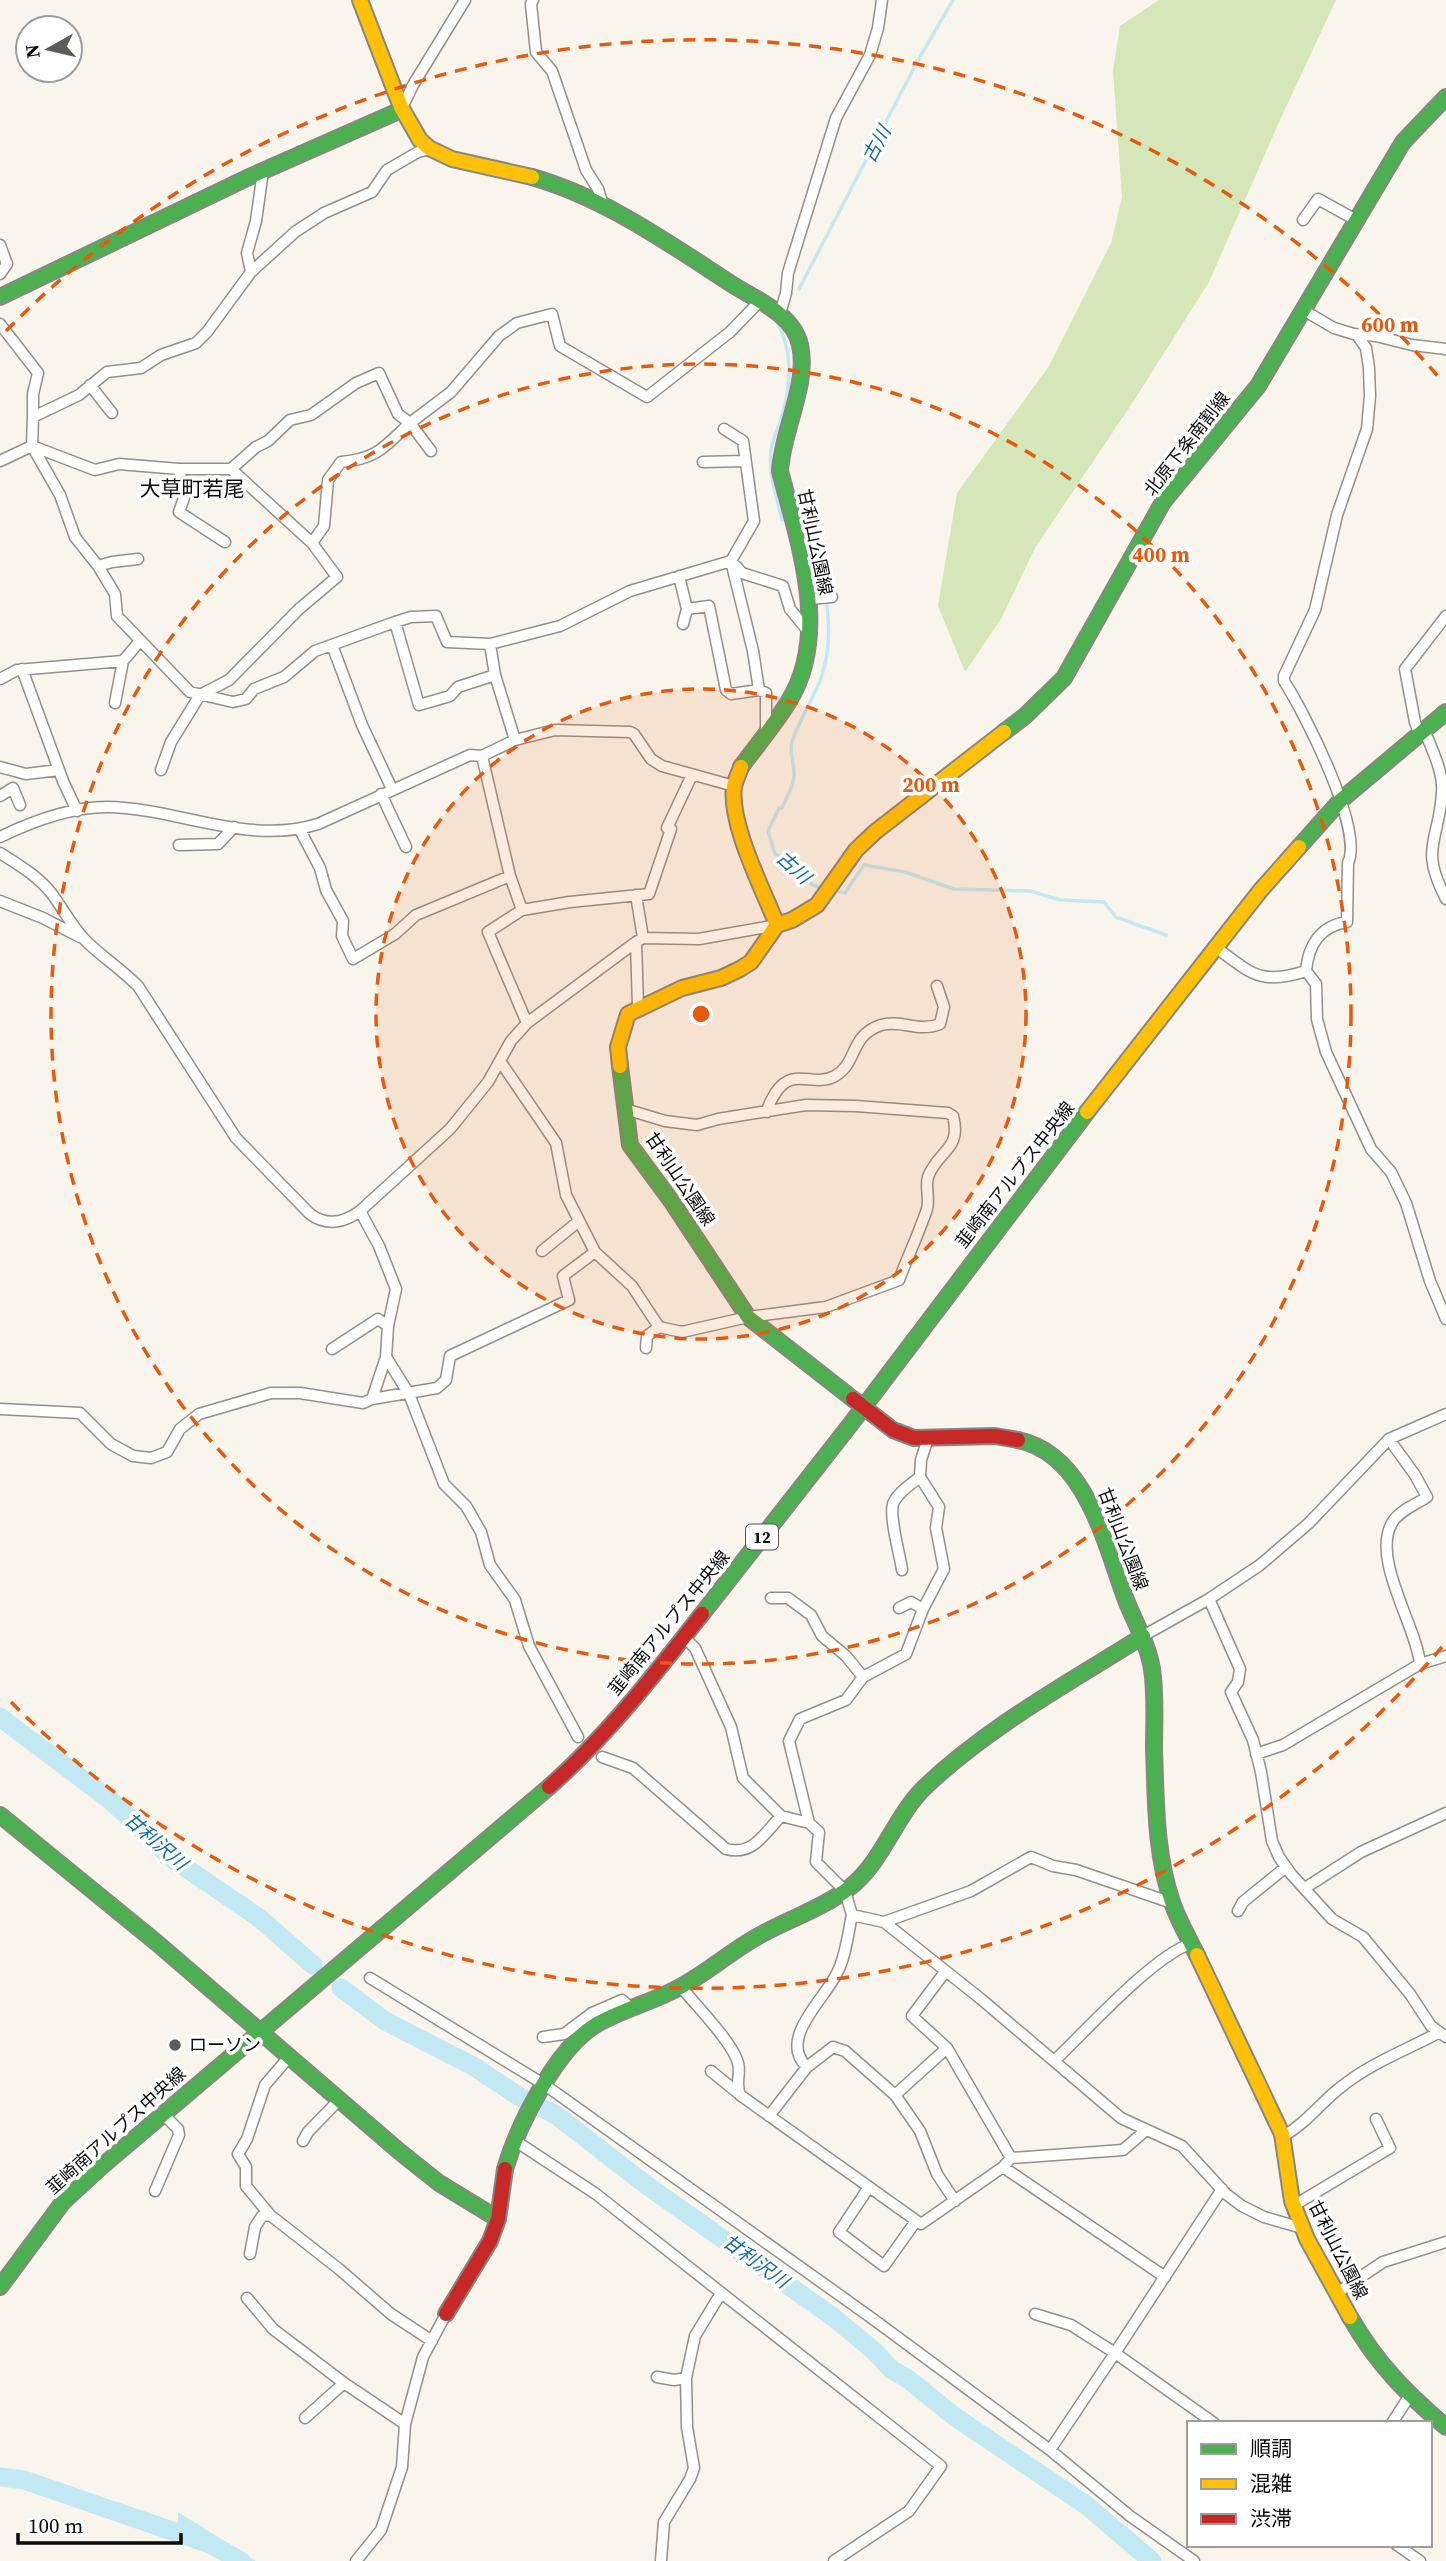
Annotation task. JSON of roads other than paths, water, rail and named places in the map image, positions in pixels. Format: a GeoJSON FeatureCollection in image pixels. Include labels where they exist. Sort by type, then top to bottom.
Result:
{"type":"FeatureCollection","features":[{"type":"Feature","properties":{"kind":"main road"},"geometry":{"type":"LineString","coordinates":[[360,0],[369,31],[383,58],[401,110],[430,149]]}},
{"type":"Feature","properties":{"kind":"main road","name":"北原下条南割線"},"geometry":{"type":"LineString","coordinates":[[777,925],[792,920],[817,905],[856,850],[875,832],[1025,716],[1064,678],[1163,502],[1258,386],[1403,142],[1446,97]]}},
{"type":"Feature","properties":{"kind":"main road"},"geometry":{"type":"LineString","coordinates":[[0,297],[263,171],[401,110]]}},
{"type":"Feature","properties":{"kind":"main road","name":"甘利山公園線"},"geometry":{"type":"LineString","coordinates":[[430,149],[460,160],[539,179],[603,205],[647,228],[780,314],[799,340],[802,353],[780,471],[813,599],[801,673],[790,701],[741,767],[734,786]]}},
{"type":"Feature","properties":{"kind":"main road","name":"韮崎南アルプス中央線"},"geometry":{"type":"LineString","coordinates":[[0,2287],[63,2202],[162,2113],[347,1960],[582,1758],[684,1637],[1215,947],[1307,836],[1341,800],[1446,712]]}},
{"type":"Feature","properties":{"kind":"main road"},"geometry":{"type":"LineString","coordinates":[[638,1007],[682,988],[720,978],[740,969],[751,962],[777,925],[739,828],[734,808],[734,786]]}},
{"type":"Feature","properties":{"kind":"main road","name":"甘利山公園線"},"geometry":{"type":"LineString","coordinates":[[638,1007],[628,1014],[618,1047],[630,1145],[672,1202],[748,1317],[904,1436],[996,1436],[1026,1441],[1059,1460],[1086,1494],[1128,1605],[1143,1636],[1152,1670],[1158,1836],[1172,1903],[1282,2137],[1293,2206],[1302,2228],[1377,2359],[1410,2395],[1446,2427]]}},
{"type":"Feature","properties":{"kind":"main road"},"geometry":{"type":"LineString","coordinates":[[446,2314],[477,2266],[498,2219],[505,2168],[514,2140],[559,2059],[575,2040],[597,2024],[681,1987],[744,1943],[845,1891],[869,1869],[898,1817],[928,1785],[1024,1713],[1143,1636]]}},
{"type":"Feature","properties":{"kind":"main road"},"geometry":{"type":"LineString","coordinates":[[0,1815],[439,2183],[498,2219]]}},
{"type":"Feature","properties":{"kind":"street"},"geometry":{"type":"LineString","coordinates":[[401,110],[413,85],[465,0]]}},
{"type":"Feature","properties":{"kind":"street"},"geometry":{"type":"LineString","coordinates":[[533,0],[531,4],[536,52],[552,71],[586,170],[598,189],[603,205]]}},
{"type":"Feature","properties":{"kind":"street"},"geometry":{"type":"LineString","coordinates":[[780,314],[788,273],[836,118],[870,55],[882,0]]}},
{"type":"Feature","properties":{"kind":"street"},"geometry":{"type":"LineString","coordinates":[[33,418],[63,404],[107,372],[141,368],[161,355],[196,342],[207,332],[251,272],[295,232],[324,213],[372,192],[387,170],[418,152],[430,149]]}},
{"type":"Feature","properties":{"kind":"street"},"geometry":{"type":"LineString","coordinates":[[251,272],[247,253],[256,221],[263,171]]}},
{"type":"Feature","properties":{"kind":"street"},"geometry":{"type":"LineString","coordinates":[[1303,220],[1318,199],[1356,220]]}},
{"type":"Feature","properties":{"kind":"street"},"geometry":{"type":"LineString","coordinates":[[0,245],[7,264],[0,274]]}},
{"type":"Feature","properties":{"kind":"street"},"geometry":{"type":"LineString","coordinates":[[312,543],[324,526],[328,480],[341,462],[367,459],[379,452],[410,423],[451,392],[499,336],[517,323],[552,314],[560,346],[647,397],[730,332],[759,302]]}},
{"type":"Feature","properties":{"kind":"street"},"geometry":{"type":"LineString","coordinates":[[1304,311],[1334,328],[1357,335],[1446,349]]}},
{"type":"Feature","properties":{"kind":"street"},"geometry":{"type":"LineString","coordinates":[[0,324],[38,373],[33,394],[32,446],[60,495],[75,537],[98,566],[115,594],[117,616],[190,692],[233,702],[246,699],[254,689],[284,677],[315,651],[411,617],[436,617],[447,642],[490,644],[560,626],[630,590],[731,561]]}},
{"type":"Feature","properties":{"kind":"street"},"geometry":{"type":"LineString","coordinates":[[1357,335],[1366,348],[1369,368],[1367,429],[1336,515],[1315,611],[1284,676],[1284,681],[1303,711],[1341,800],[1348,829],[1350,858],[1347,922],[1329,927],[1312,945],[1307,956],[1306,971],[1316,984],[1317,1019],[1326,1052],[1371,1149],[1391,1172],[1406,1203],[1430,1281],[1446,1319]]}},
{"type":"Feature","properties":{"kind":"street"},"geometry":{"type":"LineString","coordinates":[[0,460],[32,446],[95,470],[119,464],[179,469],[232,469],[290,420],[311,415],[356,383],[379,373],[398,414],[410,423],[431,451]]}},
{"type":"Feature","properties":{"kind":"street"},"geometry":{"type":"LineString","coordinates":[[90,385],[111,413]]}},
{"type":"Feature","properties":{"kind":"street"},"geometry":{"type":"LineString","coordinates":[[724,429],[743,441],[754,521],[731,561],[753,651],[759,690]]}},
{"type":"Feature","properties":{"kind":"street"},"geometry":{"type":"LineString","coordinates":[[703,462],[745,461]]}},
{"type":"Feature","properties":{"kind":"street"},"geometry":{"type":"LineString","coordinates":[[179,469],[185,495],[179,512],[225,542]]}},
{"type":"Feature","properties":{"kind":"street"},"geometry":{"type":"LineString","coordinates":[[161,770],[171,742],[200,695],[229,680],[299,609],[337,577],[312,543],[232,469]]}},
{"type":"Feature","properties":{"kind":"street"},"geometry":{"type":"LineString","coordinates":[[98,566],[138,559]]}},
{"type":"Feature","properties":{"kind":"street"},"geometry":{"type":"LineString","coordinates":[[731,561],[742,573],[783,586],[790,609],[808,632]]}},
{"type":"Feature","properties":{"kind":"street"},"geometry":{"type":"LineString","coordinates":[[679,576],[687,609],[683,624]]}},
{"type":"Feature","properties":{"kind":"street"},"geometry":{"type":"LineString","coordinates":[[813,599],[832,597]]}},
{"type":"Feature","properties":{"kind":"street"},"geometry":{"type":"LineString","coordinates":[[687,609],[709,606],[726,690],[731,694],[759,690],[766,693],[766,734]]}},
{"type":"Feature","properties":{"kind":"street"},"geometry":{"type":"LineString","coordinates":[[1446,615],[1405,669],[1415,722],[1422,731],[1441,780],[1442,792],[1431,860],[1434,874],[1446,899]]}},
{"type":"Feature","properties":{"kind":"street"},"geometry":{"type":"LineString","coordinates":[[395,622],[419,705],[450,696],[458,687],[495,675]]}},
{"type":"Feature","properties":{"kind":"street"},"geometry":{"type":"LineString","coordinates":[[115,703],[122,661],[140,641]]}},
{"type":"Feature","properties":{"kind":"street"},"geometry":{"type":"LineString","coordinates":[[490,644],[495,675],[515,740]]}},
{"type":"Feature","properties":{"kind":"street"},"geometry":{"type":"LineString","coordinates":[[332,645],[362,725],[392,789]]}},
{"type":"Feature","properties":{"kind":"street"},"geometry":{"type":"LineString","coordinates":[[0,679],[22,669],[122,661]]}},
{"type":"Feature","properties":{"kind":"street"},"geometry":{"type":"LineString","coordinates":[[22,669],[77,811]]}},
{"type":"Feature","properties":{"kind":"street"},"geometry":{"type":"LineString","coordinates":[[0,837],[61,813],[106,807],[234,827],[300,830],[470,755],[482,756],[515,740],[555,730],[630,732],[651,759],[662,766],[734,786]]}},
{"type":"Feature","properties":{"kind":"street"},"geometry":{"type":"LineString","coordinates":[[482,756],[510,876],[522,911]]}},
{"type":"Feature","properties":{"kind":"street"},"geometry":{"type":"LineString","coordinates":[[0,767],[26,774],[59,769]]}},
{"type":"Feature","properties":{"kind":"street"},"geometry":{"type":"LineString","coordinates":[[527,1023],[488,932],[522,911],[570,902],[649,894],[669,829],[692,775]]}},
{"type":"Feature","properties":{"kind":"street"},"geometry":{"type":"LineString","coordinates":[[0,796],[13,789],[20,806]]}},
{"type":"Feature","properties":{"kind":"street"},"geometry":{"type":"LineString","coordinates":[[381,794],[406,848]]}},
{"type":"Feature","properties":{"kind":"street"},"geometry":{"type":"LineString","coordinates":[[179,845],[218,844],[234,827]]}},
{"type":"Feature","properties":{"kind":"street"},"geometry":{"type":"LineString","coordinates":[[300,830],[320,868],[326,890],[343,921],[342,936],[353,959],[396,934],[416,915],[510,876]]}},
{"type":"Feature","properties":{"kind":"street"},"geometry":{"type":"LineString","coordinates":[[0,853],[34,875],[52,894],[84,939]]}},
{"type":"Feature","properties":{"kind":"street"},"geometry":{"type":"LineString","coordinates":[[636,895],[639,940],[638,1007]]}},
{"type":"Feature","properties":{"kind":"street"},"geometry":{"type":"LineString","coordinates":[[0,901],[43,918],[84,939],[119,967],[138,986],[236,1138],[310,1214],[319,1221],[333,1222],[351,1218],[360,1211],[450,1129],[488,1082],[511,1041],[527,1023],[639,940],[699,939],[777,925]]}},
{"type":"Feature","properties":{"kind":"street"},"geometry":{"type":"LineString","coordinates":[[1215,947],[1252,974],[1262,977],[1282,978],[1306,971]]}},
{"type":"Feature","properties":{"kind":"street"},"geometry":{"type":"LineString","coordinates":[[767,1112],[768,1105],[782,1084],[793,1078],[825,1080],[841,1072],[863,1034],[873,1028],[893,1022],[929,1029],[940,1024],[944,1007],[937,986]]}},
{"type":"Feature","properties":{"kind":"street"},"geometry":{"type":"LineString","coordinates":[[500,1061],[556,1143],[566,1195],[595,1252],[632,1286],[659,1326],[682,1332],[748,1317],[826,1307],[900,1280],[928,1205],[927,1180],[935,1164],[956,1136],[953,1116],[948,1113],[856,1105],[818,1105],[718,1119],[696,1125],[665,1121],[625,1110]]}},
{"type":"Feature","properties":{"kind":"street"},"geometry":{"type":"LineString","coordinates":[[360,1211],[379,1246],[396,1289],[387,1325],[386,1357],[372,1399]]}},
{"type":"Feature","properties":{"kind":"street"},"geometry":{"type":"LineString","coordinates":[[542,1251],[579,1221]]}},
{"type":"Feature","properties":{"kind":"street"},"geometry":{"type":"LineString","coordinates":[[0,1409],[80,1413],[111,1444],[133,1456],[151,1458],[167,1452],[180,1429],[199,1414],[271,1393],[300,1392],[363,1403],[372,1399],[437,1388],[446,1380],[450,1356],[569,1300],[562,1276],[595,1252]]}},
{"type":"Feature","properties":{"kind":"street"},"geometry":{"type":"LineString","coordinates":[[332,1349],[378,1319],[387,1325]]}},
{"type":"Feature","properties":{"kind":"street"},"geometry":{"type":"LineString","coordinates":[[646,1348],[646,1336],[659,1326]]}},
{"type":"Feature","properties":{"kind":"street"},"geometry":{"type":"LineString","coordinates":[[386,1357],[409,1394],[444,1484],[466,1506],[481,1532],[490,1565],[516,1600],[529,1646],[578,1737]]}},
{"type":"Feature","properties":{"kind":"street"},"geometry":{"type":"LineString","coordinates":[[1143,1636],[1209,1599],[1260,1565],[1309,1523],[1389,1439],[1446,1414]]}},
{"type":"Feature","properties":{"kind":"street"},"geometry":{"type":"LineString","coordinates":[[809,1823],[789,1741],[800,1719],[846,1700],[863,1677],[906,1654],[923,1609],[944,1569],[936,1528],[939,1507],[920,1477],[921,1460],[928,1438]]}},
{"type":"Feature","properties":{"kind":"street"},"geometry":{"type":"LineString","coordinates":[[1389,1439],[1427,1497],[1392,1522],[1388,1539],[1390,1565],[1420,1664]]}},
{"type":"Feature","properties":{"kind":"street"},"geometry":{"type":"LineString","coordinates":[[902,1570],[893,1520],[893,1504],[904,1490],[920,1477]]}},
{"type":"Feature","properties":{"kind":"street"},"geometry":{"type":"LineString","coordinates":[[771,1598],[788,1598],[811,1615],[822,1636],[846,1656],[863,1677]]}},
{"type":"Feature","properties":{"kind":"street"},"geometry":{"type":"LineString","coordinates":[[1209,1599],[1240,1669],[1238,1682],[1231,1692],[1253,1740],[1272,1841],[1286,1867],[1332,1919],[1363,1937],[1410,1994],[1430,2026],[1442,2035],[1361,2073],[1339,2088],[1309,2119],[1282,2137]]}},
{"type":"Feature","properties":{"kind":"street"},"geometry":{"type":"LineString","coordinates":[[899,1608],[911,1602],[923,1609]]}},
{"type":"Feature","properties":{"kind":"street"},"geometry":{"type":"LineString","coordinates":[[684,1637],[695,1648],[731,1727],[743,1778],[781,1816],[809,1823],[819,1832],[816,1862],[845,1891],[852,1915],[838,1973],[819,1998],[800,2034],[796,2048],[799,2059],[807,2067]]}},
{"type":"Feature","properties":{"kind":"street"},"geometry":{"type":"LineString","coordinates":[[1256,1754],[1283,1745],[1420,1664],[1446,1656]]}},
{"type":"Feature","properties":{"kind":"street"},"geometry":{"type":"LineString","coordinates":[[602,1757],[633,1768],[726,1849],[740,1852],[750,1848],[781,1816]]}},
{"type":"Feature","properties":{"kind":"street"},"geometry":{"type":"LineString","coordinates":[[1305,1888],[1362,1852],[1446,1813]]}},
{"type":"Feature","properties":{"kind":"street"},"geometry":{"type":"LineString","coordinates":[[884,1922],[971,1891],[1031,1857],[1172,1903]]}},
{"type":"Feature","properties":{"kind":"street"},"geometry":{"type":"LineString","coordinates":[[1238,1910],[1243,1902],[1286,1867]]}},
{"type":"Feature","properties":{"kind":"street"},"geometry":{"type":"LineString","coordinates":[[852,1915],[884,1922],[981,1999],[1121,2118],[1182,2146],[1222,2189],[1242,2206],[1264,2217],[1302,2228]]}},
{"type":"Feature","properties":{"kind":"street"},"geometry":{"type":"LineString","coordinates":[[1054,2061],[1146,1973],[1190,1944]]}},
{"type":"Feature","properties":{"kind":"street"},"geometry":{"type":"LineString","coordinates":[[945,1972],[912,2016],[947,2049],[1011,2158]]}},
{"type":"Feature","properties":{"kind":"street"},"geometry":{"type":"LineString","coordinates":[[370,1978],[545,2085],[1050,2450],[1117,2506],[1194,2561]]}},
{"type":"Feature","properties":{"kind":"street"},"geometry":{"type":"LineString","coordinates":[[681,1987],[728,2045],[738,2062],[736,2087],[740,2095]]}},
{"type":"Feature","properties":{"kind":"street"},"geometry":{"type":"LineString","coordinates":[[544,2037],[564,2034],[592,2012],[622,2000],[632,2009]]}},
{"type":"Feature","properties":{"kind":"street"},"geometry":{"type":"LineString","coordinates":[[769,2116],[807,2067],[833,2047],[845,2051],[895,2095],[920,2132],[937,2174],[955,2201]]}},
{"type":"Feature","properties":{"kind":"street"},"geometry":{"type":"LineString","coordinates":[[895,2095],[947,2049]]}},
{"type":"Feature","properties":{"kind":"street"},"geometry":{"type":"LineString","coordinates":[[289,2057],[265,2085],[247,2139],[238,2154],[246,2167],[246,2186],[270,2215],[391,2314],[432,2341]]}},
{"type":"Feature","properties":{"kind":"street"},"geometry":{"type":"LineString","coordinates":[[711,2071],[740,2095],[921,2224],[1003,2167],[1011,2158],[1123,2150],[1146,2130]]}},
{"type":"Feature","properties":{"kind":"street"},"geometry":{"type":"LineString","coordinates":[[303,2141],[308,2132],[339,2100]]}},
{"type":"Feature","properties":{"kind":"street"},"geometry":{"type":"LineString","coordinates":[[155,2191],[179,2135],[178,2129],[162,2113]]}},
{"type":"Feature","properties":{"kind":"street"},"geometry":{"type":"LineString","coordinates":[[1293,2206],[1390,2148],[1377,2119]]}},
{"type":"Feature","properties":{"kind":"street"},"geometry":{"type":"LineString","coordinates":[[514,2140],[596,2194],[941,2466],[908,2511],[834,2561]]}},
{"type":"Feature","properties":{"kind":"street"},"geometry":{"type":"LineString","coordinates":[[1003,2167],[1165,2277]]}},
{"type":"Feature","properties":{"kind":"street"},"geometry":{"type":"LineString","coordinates":[[869,2187],[839,2232],[884,2266],[916,2221]]}},
{"type":"Feature","properties":{"kind":"street"},"geometry":{"type":"LineString","coordinates":[[1050,2450],[1222,2189]]}},
{"type":"Feature","properties":{"kind":"street"},"geometry":{"type":"LineString","coordinates":[[250,2255],[255,2227],[262,2216],[270,2215]]}},
{"type":"Feature","properties":{"kind":"street"},"geometry":{"type":"LineString","coordinates":[[1337,2293],[1383,2262],[1446,2242]]}},
{"type":"Feature","properties":{"kind":"street"},"geometry":{"type":"LineString","coordinates":[[661,2561],[660,2546],[664,2522],[694,2468],[687,2427],[686,2378],[695,2336],[721,2293]]}},
{"type":"Feature","properties":{"kind":"street"},"geometry":{"type":"LineString","coordinates":[[247,2298],[273,2329],[344,2383],[405,2424]]}},
{"type":"Feature","properties":{"kind":"street"},"geometry":{"type":"LineString","coordinates":[[356,2561],[381,2530],[402,2467],[405,2424],[424,2357],[446,2314]]}},
{"type":"Feature","properties":{"kind":"street"},"geometry":{"type":"LineString","coordinates":[[1035,2314],[1071,2325],[1211,2421]]}},
{"type":"Feature","properties":{"kind":"street"},"geometry":{"type":"LineString","coordinates":[[657,2377],[674,2381],[686,2378]]}},
{"type":"Feature","properties":{"kind":"street"},"geometry":{"type":"LineString","coordinates":[[305,2418],[344,2383]]}},
{"type":"Feature","properties":{"kind":"street"},"geometry":{"type":"LineString","coordinates":[[1393,2421],[1410,2395]]}},
{"type":"Feature","properties":{"kind":"street"},"geometry":{"type":"LineString","coordinates":[[1399,2547],[1420,2561]]}},
{"type":"Feature","properties":{"kind":"water"},"geometry":{"type":"Polygon","coordinates":[[[178,2512],[256,2561],[223,2561],[178,2535],[178,2512]]]}},
{"type":"Feature","properties":{"kind":"waterway","name":"古川"},"geometry":{"type":"LineString","coordinates":[[799,289],[916,64],[953,0]]}},
{"type":"Feature","properties":{"kind":"waterway","name":"古川"},"geometry":{"type":"LineString","coordinates":[[777,322],[786,344],[789,367],[786,401],[770,459],[782,520]]}},
{"type":"Feature","properties":{"kind":"waterway","name":"古川"},"geometry":{"type":"LineString","coordinates":[[803,527],[817,564],[826,602],[826,659],[821,678],[792,742],[792,786],[768,831],[775,854],[792,862],[813,885],[823,888]]}},
{"type":"Feature","properties":{"kind":"waterway","name":"古川"},"geometry":{"type":"LineString","coordinates":[[834,890],[845,893],[864,865],[905,872],[954,889],[1030,891],[1060,900],[1104,902],[1116,917],[1166,935]]}},
{"type":"Feature","properties":{"kind":"waterway","name":"甘利沢川"},"geometry":{"type":"LineString","coordinates":[[0,1717],[110,1800],[174,1860],[258,1917],[313,1965]]}},
{"type":"Feature","properties":{"kind":"waterway","name":"甘利沢川"},"geometry":{"type":"LineString","coordinates":[[341,1988],[385,2021],[473,2066],[520,2097],[556,2115],[645,2184],[833,2317],[873,2350],[892,2370],[908,2379],[955,2417],[1086,2505],[1152,2561]]}},
{"type":"Feature","properties":{"kind":"waterway"},"geometry":{"type":"LineString","coordinates":[[0,2477],[24,2480],[210,2544],[241,2561]]}},
{"type":"Feature","properties":{"kind":"place","name":"ローソン"},"geometry":{"type":"Point","coordinates":[175,2045]}},
{"type":"Feature","properties":{"kind":"district","name":"大草町若尾"},"geometry":{"type":"Point","coordinates":[192,489]}}]}
